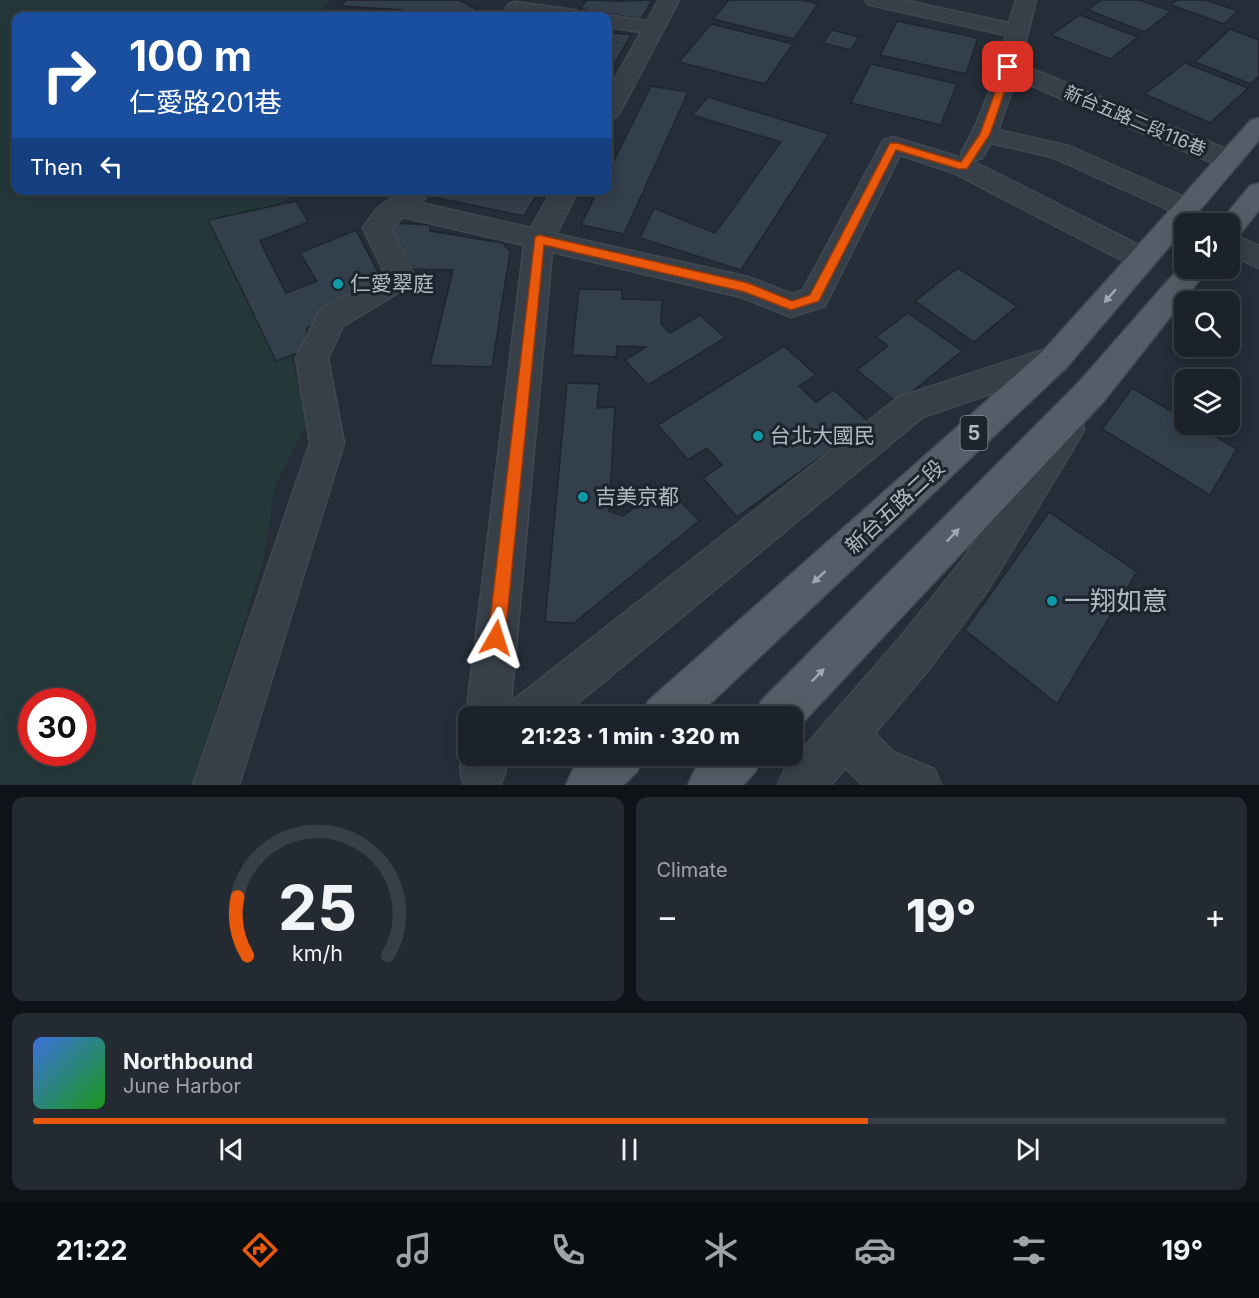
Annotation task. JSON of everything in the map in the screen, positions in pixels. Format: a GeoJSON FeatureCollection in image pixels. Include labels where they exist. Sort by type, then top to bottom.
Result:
{"type":"FeatureCollection","features":[{"type":"Feature","properties":{"kind":"main road","name":"新台五路二段"},"geometry":{"type":"LineString","coordinates":[[676,706],[1055,359],[1259,125]]}},
{"type":"Feature","properties":{"kind":"main road"},"geometry":{"type":"LineString","coordinates":[[1240,215],[1259,192]]}},
{"type":"Feature","properties":{"kind":"main road"},"geometry":{"type":"LineString","coordinates":[[788,706],[1092,391],[1186,279]]}},
{"type":"Feature","properties":{"kind":"main road"},"geometry":{"type":"LineString","coordinates":[[589,785],[610,766]]}},
{"type":"Feature","properties":{"kind":"main road"},"geometry":{"type":"LineString","coordinates":[[711,785],[729,766]]}},
{"type":"Feature","properties":{"kind":"street"},"geometry":{"type":"LineString","coordinates":[[612,105],[669,0]]}},
{"type":"Feature","properties":{"kind":"street"},"geometry":{"type":"LineString","coordinates":[[875,0],[901,3],[1017,31]]}},
{"type":"Feature","properties":{"kind":"street"},"geometry":{"type":"LineString","coordinates":[[963,167],[985,134],[1008,67],[1026,0]]}},
{"type":"Feature","properties":{"kind":"street"},"geometry":{"type":"LineString","coordinates":[[515,8],[544,12]]}},
{"type":"Feature","properties":{"kind":"street"},"geometry":{"type":"LineString","coordinates":[[612,22],[653,28]]}},
{"type":"Feature","properties":{"kind":"street","name":"新台五路二段116巷"},"geometry":{"type":"LineString","coordinates":[[1008,67],[1229,160]]}},
{"type":"Feature","properties":{"kind":"street"},"geometry":{"type":"LineString","coordinates":[[985,134],[1060,151],[1187,208]]}},
{"type":"Feature","properties":{"kind":"street"},"geometry":{"type":"LineString","coordinates":[[216,785],[327,443],[312,358],[331,318],[401,278],[377,228],[387,216],[410,199],[539,239],[748,288],[791,306],[814,298],[893,146],[963,167],[1143,259]]}},
{"type":"Feature","properties":{"kind":"street"},"geometry":{"type":"LineString","coordinates":[[489,706],[539,239],[562,195]]}},
{"type":"Feature","properties":{"kind":"street"},"geometry":{"type":"LineString","coordinates":[[1240,248],[1259,258]]}},
{"type":"Feature","properties":{"kind":"street"},"geometry":{"type":"LineString","coordinates":[[541,706],[911,407],[1055,359]]}},
{"type":"Feature","properties":{"kind":"street"},"geometry":{"type":"LineString","coordinates":[[801,785],[914,654],[975,575],[1092,391]]}},
{"type":"Feature","properties":{"kind":"street"},"geometry":{"type":"LineString","coordinates":[[845,735],[878,768],[918,785]]}},
{"type":"Feature","properties":{"kind":"shaded area"},"geometry":{"type":"Polygon","coordinates":[[[0,0],[329,0],[322,12],[12,12],[12,195],[294,195],[273,206],[208,220],[276,361],[290,356],[310,418],[275,485],[262,566],[192,785],[0,785],[0,0]]]}},
{"type":"Feature","properties":{"kind":"building"},"geometry":{"type":"Polygon","coordinates":[[[346,0],[459,0],[482,12],[406,12],[341,6],[346,0]]]}},
{"type":"Feature","properties":{"kind":"building"},"geometry":{"type":"Polygon","coordinates":[[[580,0],[652,0],[641,19],[612,14],[612,12],[580,9],[586,1],[580,0]]]}},
{"type":"Feature","properties":{"kind":"building"},"geometry":{"type":"Polygon","coordinates":[[[729,0],[802,0],[818,4],[794,39],[713,19],[729,0]]]}},
{"type":"Feature","properties":{"kind":"building"},"geometry":{"type":"Polygon","coordinates":[[[1101,0],[1140,0],[1171,11],[1145,32],[1088,10],[1101,0]]]}},
{"type":"Feature","properties":{"kind":"building"},"geometry":{"type":"Polygon","coordinates":[[[1177,0],[1206,0],[1238,11],[1224,24],[1171,5],[1177,0]]]}},
{"type":"Feature","properties":{"kind":"building"},"geometry":{"type":"Polygon","coordinates":[[[1080,15],[1138,37],[1110,59],[1051,35],[1080,15]]]}},
{"type":"Feature","properties":{"kind":"building"},"geometry":{"type":"Polygon","coordinates":[[[897,21],[978,38],[966,74],[880,55],[897,21]]]}},
{"type":"Feature","properties":{"kind":"building"},"geometry":{"type":"Polygon","coordinates":[[[711,24],[793,44],[765,84],[679,62],[711,24]]]}},
{"type":"Feature","properties":{"kind":"building"},"geometry":{"type":"Polygon","coordinates":[[[1230,29],[1259,40],[1259,76],[1251,84],[1195,62],[1230,29]]]}},
{"type":"Feature","properties":{"kind":"building"},"geometry":{"type":"Polygon","coordinates":[[[832,30],[859,37],[850,50],[823,43],[832,30]]]}},
{"type":"Feature","properties":{"kind":"building"},"geometry":{"type":"Polygon","coordinates":[[[612,33],[631,35],[612,68],[612,33]]]}},
{"type":"Feature","properties":{"kind":"building"},"geometry":{"type":"Polygon","coordinates":[[[1185,63],[1248,88],[1210,123],[1145,94],[1185,63]]]}},
{"type":"Feature","properties":{"kind":"building"},"geometry":{"type":"Polygon","coordinates":[[[871,64],[957,84],[941,125],[851,103],[871,64]]]}},
{"type":"Feature","properties":{"kind":"building"},"geometry":{"type":"Polygon","coordinates":[[[651,86],[688,92],[624,234],[581,225],[596,195],[612,195],[612,165],[651,86]]]}},
{"type":"Feature","properties":{"kind":"building"},"geometry":{"type":"Polygon","coordinates":[[[708,97],[829,134],[741,270],[640,238],[654,208],[715,233],[781,142],[692,115],[708,97]]]}},
{"type":"Feature","properties":{"kind":"building"},"geometry":{"type":"Polygon","coordinates":[[[430,195],[536,195],[524,216],[430,195]]]}},
{"type":"Feature","properties":{"kind":"building","name":"仁愛翠庭"},"geometry":{"type":"Polygon","coordinates":[[[296,201],[308,222],[260,241],[286,293],[317,281],[300,253],[356,230],[378,272],[366,288],[307,328],[305,350],[276,361],[208,220],[296,201]]]}},
{"type":"Feature","properties":{"kind":"building"},"geometry":{"type":"Polygon","coordinates":[[[394,223],[430,225],[430,231],[503,243],[510,252],[492,367],[430,365],[453,270],[413,269],[390,229],[394,223]]]}},
{"type":"Feature","properties":{"kind":"building"},"geometry":{"type":"Polygon","coordinates":[[[958,268],[1017,306],[974,342],[915,301],[958,268]]]}},
{"type":"Feature","properties":{"kind":"building"},"geometry":{"type":"Polygon","coordinates":[[[579,289],[622,290],[622,299],[662,300],[661,324],[670,333],[700,315],[725,338],[648,385],[625,360],[646,347],[617,346],[616,357],[572,355],[579,289]]]}},
{"type":"Feature","properties":{"kind":"building"},"geometry":{"type":"Polygon","coordinates":[[[908,313],[962,351],[898,403],[857,370],[888,346],[876,337],[908,313]]]}},
{"type":"Feature","properties":{"kind":"building","name":"台北大國民"},"geometry":{"type":"Polygon","coordinates":[[[784,346],[816,375],[799,386],[816,402],[834,390],[869,422],[737,517],[703,478],[722,465],[707,448],[688,460],[658,425],[784,346]]]}},
{"type":"Feature","properties":{"kind":"building","name":"吉美京都"},"geometry":{"type":"Polygon","coordinates":[[[567,383],[599,384],[597,408],[615,407],[609,511],[623,516],[665,484],[699,521],[574,623],[545,622],[567,383]]]}},
{"type":"Feature","properties":{"kind":"building"},"geometry":{"type":"Polygon","coordinates":[[[1132,388],[1174,413],[1174,435],[1213,435],[1237,449],[1210,495],[1102,429],[1132,388]]]}},
{"type":"Feature","properties":{"kind":"building","name":"一翔如意"},"geometry":{"type":"Polygon","coordinates":[[[1049,512],[1137,572],[1057,704],[965,630],[1049,512]]]}},
{"type":"Feature","properties":{"kind":"place","name":"仁愛翠庭"},"geometry":{"type":"Point","coordinates":[338,284]}},
{"type":"Feature","properties":{"kind":"place","name":"台北大國民"},"geometry":{"type":"Point","coordinates":[758,436]}},
{"type":"Feature","properties":{"kind":"place","name":"吉美京都"},"geometry":{"type":"Point","coordinates":[583,497]}},
{"type":"Feature","properties":{"kind":"place","name":"一翔如意"},"geometry":{"type":"Point","coordinates":[1052,601]}},
{"type":"Feature","properties":{"kind":"route"},"geometry":{"type":"LineString","coordinates":[[496,638],[539,239],[748,288],[791,306],[814,298],[893,146],[963,167],[985,134],[1008,67]]}}]}
